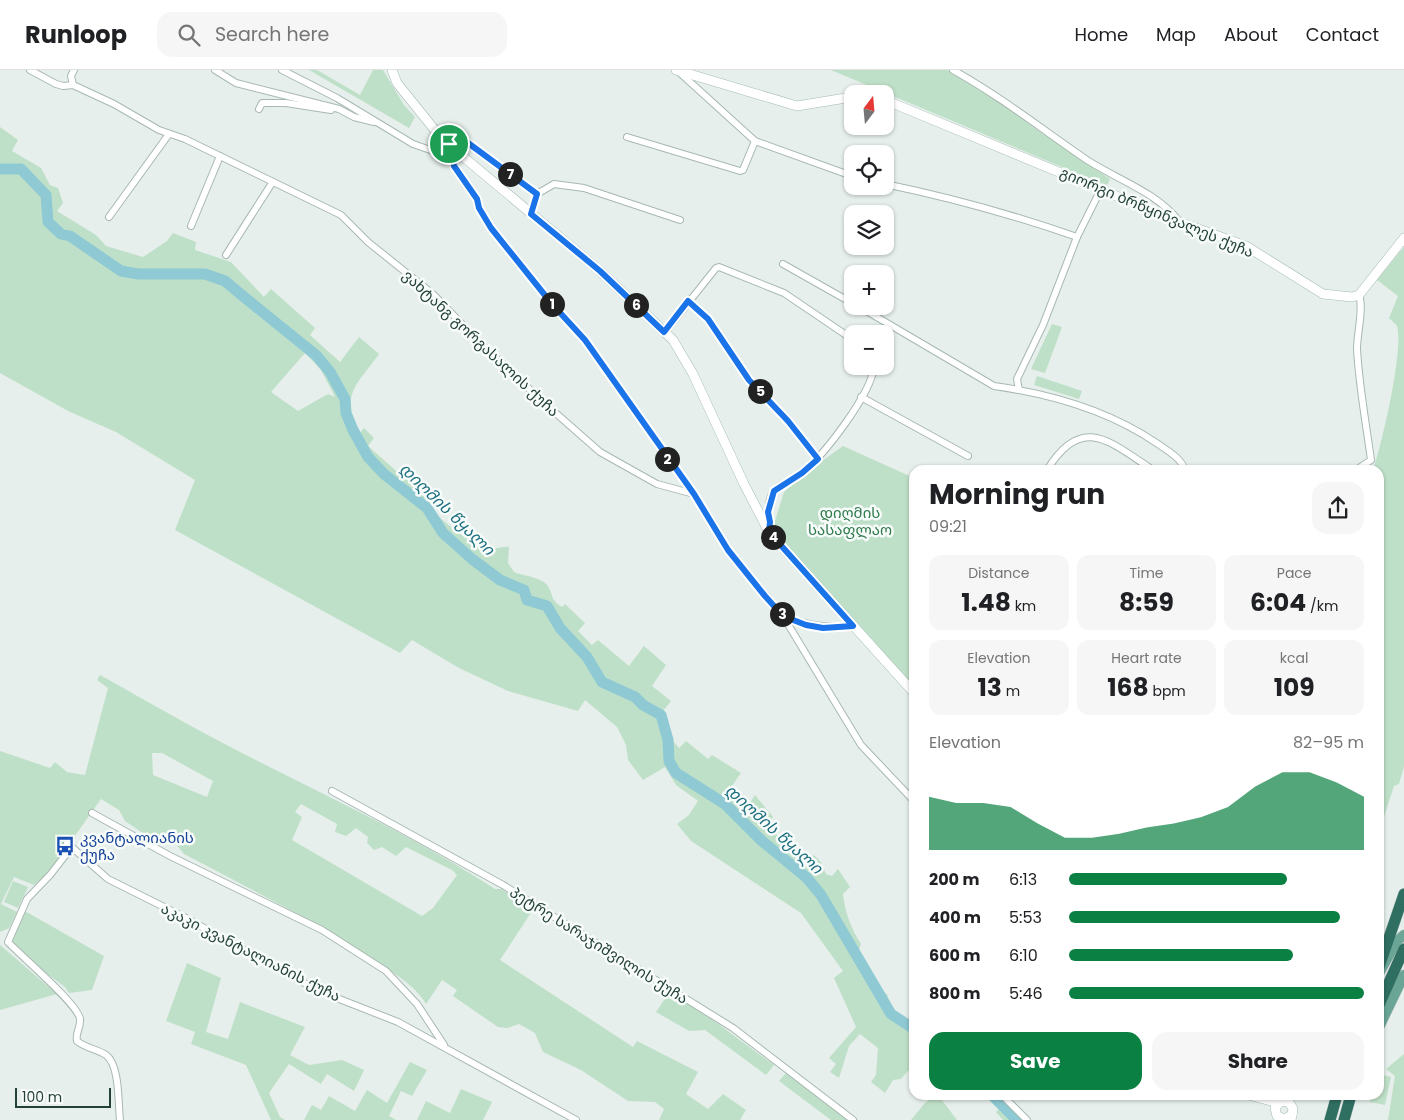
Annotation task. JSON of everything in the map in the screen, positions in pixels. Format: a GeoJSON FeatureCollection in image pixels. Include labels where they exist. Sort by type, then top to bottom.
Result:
{"type":"FeatureCollection","features":[{"type":"Feature","properties":{"kind":"highway"},"geometry":{"type":"LineString","coordinates":[[1384,952],[1404,894]]}},
{"type":"Feature","properties":{"kind":"highway"},"geometry":{"type":"LineString","coordinates":[[1384,994],[1404,949]]}},
{"type":"Feature","properties":{"kind":"highway"},"geometry":{"type":"LineString","coordinates":[[1330,1120],[1336,1100]]}},
{"type":"Feature","properties":{"kind":"highway"},"geometry":{"type":"LineString","coordinates":[[1345,1120],[1350,1100]]}},
{"type":"Feature","properties":{"kind":"main road"},"geometry":{"type":"LineString","coordinates":[[1384,964],[1397,941],[1404,935]]}},
{"type":"Feature","properties":{"kind":"main road"},"geometry":{"type":"LineString","coordinates":[[1384,1017],[1404,975]]}},
{"type":"Feature","properties":{"kind":"main road"},"geometry":{"type":"LineString","coordinates":[[1345,1120],[1354,1100]]}},
{"type":"Feature","properties":{"kind":"street","name":"ვახტანგ გორგასალის ქუჩა"},"geometry":{"type":"LineString","coordinates":[[30,70],[63,86],[73,85],[114,104],[159,130],[220,156],[341,215],[368,242],[434,295],[480,343],[542,402],[600,452],[656,484],[694,494]]}},
{"type":"Feature","properties":{"kind":"street"},"geometry":{"type":"LineString","coordinates":[[73,85],[71,76],[74,70]]}},
{"type":"Feature","properties":{"kind":"street"},"geometry":{"type":"LineString","coordinates":[[215,70],[236,83],[339,109],[354,117]]}},
{"type":"Feature","properties":{"kind":"street"},"geometry":{"type":"LineString","coordinates":[[282,70],[337,98],[413,144],[442,154],[456,134],[537,194]]}},
{"type":"Feature","properties":{"kind":"street"},"geometry":{"type":"LineString","coordinates":[[392,70],[397,83],[430,127],[600,271],[664,332],[684,358],[769,532],[909,688]]}},
{"type":"Feature","properties":{"kind":"street"},"geometry":{"type":"LineString","coordinates":[[676,70],[797,106],[844,98]]}},
{"type":"Feature","properties":{"kind":"street"},"geometry":{"type":"LineString","coordinates":[[676,70],[755,141],[844,173]]}},
{"type":"Feature","properties":{"kind":"street"},"geometry":{"type":"LineString","coordinates":[[953,70],[978,83],[1089,161],[1155,198],[1168,208],[1179,222]]}},
{"type":"Feature","properties":{"kind":"street"},"geometry":{"type":"LineString","coordinates":[[259,109],[262,103],[286,103],[330,110],[383,125]]}},
{"type":"Feature","properties":{"kind":"street","name":"გიორგი ბრწყინვალეს ქუჩა"},"geometry":{"type":"LineString","coordinates":[[894,104],[1179,222],[1246,246],[1323,294],[1352,297],[1359,295]]}},
{"type":"Feature","properties":{"kind":"street"},"geometry":{"type":"LineString","coordinates":[[109,217],[169,134]]}},
{"type":"Feature","properties":{"kind":"street"},"geometry":{"type":"LineString","coordinates":[[627,137],[740,171],[743,170],[755,141]]}},
{"type":"Feature","properties":{"kind":"street"},"geometry":{"type":"LineString","coordinates":[[449,144],[454,166],[477,199],[479,208],[491,228],[552,304],[585,340],[694,494],[728,550],[783,616],[861,745],[909,796]]}},
{"type":"Feature","properties":{"kind":"street"},"geometry":{"type":"LineString","coordinates":[[191,226],[220,156]]}},
{"type":"Feature","properties":{"kind":"street"},"geometry":{"type":"LineString","coordinates":[[226,255],[272,183]]}},
{"type":"Feature","properties":{"kind":"street"},"geometry":{"type":"LineString","coordinates":[[531,214],[537,194],[554,184],[584,188],[680,220]]}},
{"type":"Feature","properties":{"kind":"street"},"geometry":{"type":"LineString","coordinates":[[894,186],[956,198],[1018,216],[1076,237]]}},
{"type":"Feature","properties":{"kind":"street"},"geometry":{"type":"LineString","coordinates":[[1018,390],[1017,379],[1043,325],[1076,237],[1101,189]]}},
{"type":"Feature","properties":{"kind":"street"},"geometry":{"type":"LineString","coordinates":[[1364,465],[1371,460],[1359,372],[1357,332],[1361,301],[1359,295],[1404,238]]}},
{"type":"Feature","properties":{"kind":"street"},"geometry":{"type":"LineString","coordinates":[[783,264],[844,298]]}},
{"type":"Feature","properties":{"kind":"street"},"geometry":{"type":"LineString","coordinates":[[664,332],[688,301],[716,268],[719,267],[784,293],[844,334]]}},
{"type":"Feature","properties":{"kind":"street"},"geometry":{"type":"LineString","coordinates":[[688,301],[708,319],[749,380],[788,421],[818,459]]}},
{"type":"Feature","properties":{"kind":"street"},"geometry":{"type":"LineString","coordinates":[[873,315],[994,386],[1018,390],[1088,408],[1120,421],[1170,452],[1183,465]]}},
{"type":"Feature","properties":{"kind":"street"},"geometry":{"type":"LineString","coordinates":[[769,532],[768,512],[774,491],[802,473],[818,459],[862,398],[874,375]]}},
{"type":"Feature","properties":{"kind":"street"},"geometry":{"type":"LineString","coordinates":[[862,398],[968,456]]}},
{"type":"Feature","properties":{"kind":"street"},"geometry":{"type":"LineString","coordinates":[[1050,465],[1058,451],[1088,436],[1097,436],[1145,465]]}},
{"type":"Feature","properties":{"kind":"street"},"geometry":{"type":"LineString","coordinates":[[783,616],[806,625],[823,628],[853,626]]}},
{"type":"Feature","properties":{"kind":"street","name":"პეტრე სარაჯიშვილის ქუჩა"},"geometry":{"type":"LineString","coordinates":[[332,791],[503,885],[733,1028],[853,1120]]}},
{"type":"Feature","properties":{"kind":"street"},"geometry":{"type":"LineString","coordinates":[[92,813],[170,856],[322,930],[386,971],[417,1004],[446,1048]]}},
{"type":"Feature","properties":{"kind":"street","name":"აკაკი კვანტალიანის ქუჩა"},"geometry":{"type":"LineString","coordinates":[[120,1120],[112,1062],[106,1055],[77,1041],[76,1035],[80,1020],[78,1013],[59,989],[29,965],[8,942],[27,899],[50,876],[69,846],[108,879],[184,917],[319,991],[398,1022],[576,1120]]}},
{"type":"Feature","properties":{"kind":"street"},"geometry":{"type":"LineString","coordinates":[[1007,1100],[1027,1120]]}},
{"type":"Feature","properties":{"kind":"street"},"geometry":{"type":"LineString","coordinates":[[1256,1100],[1278,1117],[1292,1118],[1294,1110],[1291,1104],[1286,1101],[1270,1100]]}},
{"type":"Feature","properties":{"kind":"street"},"geometry":{"type":"LineString","coordinates":[[1278,1117],[1276,1106],[1280,1102]]}},
{"type":"Feature","properties":{"kind":"green space"},"geometry":{"type":"Polygon","coordinates":[[[309,70],[317,70],[360,95],[373,70],[383,70],[404,105],[415,117],[409,128],[309,70]]]}},
{"type":"Feature","properties":{"kind":"green space"},"geometry":{"type":"Polygon","coordinates":[[[831,70],[948,70],[998,99],[1033,127],[1110,179],[1107,186],[894,96],[894,85],[867,85],[831,70]]]}},
{"type":"Feature","properties":{"kind":"green space"},"geometry":{"type":"Polygon","coordinates":[[[0,127],[18,140],[12,151],[41,168],[50,185],[58,188],[63,203],[57,211],[96,235],[106,246],[143,257],[167,241],[173,233],[196,242],[195,250],[231,262],[264,297],[271,289],[315,328],[310,335],[340,362],[359,337],[379,354],[353,391],[351,409],[359,434],[364,428],[374,438],[368,446],[402,476],[406,473],[432,496],[430,500],[434,511],[451,527],[482,549],[509,547],[508,563],[514,572],[544,582],[555,601],[562,607],[565,604],[585,623],[578,631],[592,645],[598,640],[629,666],[644,646],[666,665],[652,686],[671,701],[663,711],[674,742],[679,748],[686,741],[708,759],[712,755],[741,773],[726,794],[736,803],[750,803],[755,795],[773,817],[768,825],[796,854],[807,859],[814,855],[821,862],[826,874],[832,876],[838,869],[850,887],[843,894],[844,901],[851,926],[861,944],[859,950],[881,990],[888,995],[886,1001],[893,1012],[909,1023],[909,1070],[901,1079],[893,1080],[885,1093],[871,1082],[876,1075],[878,1048],[860,1034],[849,1046],[839,1078],[830,1072],[836,1064],[829,1058],[856,1027],[834,978],[843,971],[801,913],[691,841],[677,824],[689,815],[698,801],[676,785],[665,767],[643,780],[628,760],[626,745],[617,727],[585,700],[578,711],[508,691],[459,668],[412,640],[400,653],[175,530],[195,480],[116,432],[68,411],[0,373],[0,127]],[[305,353],[271,392],[298,411],[328,394],[335,397],[321,370],[305,353]]]}},
{"type":"Feature","properties":{"kind":"green space"},"geometry":{"type":"Polygon","coordinates":[[[1404,247],[1404,766],[1399,784],[1394,786],[1384,817],[1384,465],[1374,465],[1382,440],[1395,375],[1397,326],[1389,318],[1398,296],[1377,280],[1404,247]]]}},
{"type":"Feature","properties":{"kind":"green space"},"geometry":{"type":"Polygon","coordinates":[[[1052,324],[1062,327],[1045,373],[1031,369],[1052,324]]]}},
{"type":"Feature","properties":{"kind":"green space"},"geometry":{"type":"Polygon","coordinates":[[[1037,376],[1082,391],[1079,399],[1034,385],[1037,376]]]}},
{"type":"Feature","properties":{"kind":"green space","name":"დიღმის სასაფლაო"},"geometry":{"type":"Polygon","coordinates":[[[843,446],[909,476],[909,683],[832,598],[782,539],[774,524],[784,492],[808,471],[843,446]]]}},
{"type":"Feature","properties":{"kind":"green space"},"geometry":{"type":"Polygon","coordinates":[[[100,675],[222,743],[433,851],[495,889],[501,889],[534,908],[500,960],[633,1047],[637,1041],[698,1072],[686,1094],[708,1109],[723,1094],[746,1110],[740,1120],[659,1120],[664,1109],[655,1102],[628,1101],[581,1070],[543,1052],[535,1033],[519,1024],[507,1028],[498,1027],[453,996],[457,990],[442,980],[426,1004],[403,979],[351,945],[184,854],[170,837],[157,839],[147,836],[125,821],[119,810],[101,799],[50,871],[34,885],[14,877],[1,904],[17,912],[9,928],[0,932],[0,751],[50,768],[55,762],[67,772],[85,775],[108,688],[97,680],[100,675]],[[152,753],[153,775],[207,797],[213,781],[162,753],[152,753]],[[301,804],[295,812],[302,817],[292,840],[422,916],[433,908],[457,875],[452,870],[406,847],[396,856],[382,847],[374,850],[367,843],[368,837],[356,828],[346,836],[335,832],[337,824],[301,804]]]}},
{"type":"Feature","properties":{"kind":"green space"},"geometry":{"type":"Polygon","coordinates":[[[13,881],[28,887],[18,908],[4,902],[13,881]]]}},
{"type":"Feature","properties":{"kind":"green space"},"geometry":{"type":"Polygon","coordinates":[[[23,910],[104,956],[92,990],[69,993],[65,987],[31,962],[12,941],[23,910]]]}},
{"type":"Feature","properties":{"kind":"green space"},"geometry":{"type":"Polygon","coordinates":[[[0,945],[57,994],[0,1010],[0,945]]]}},
{"type":"Feature","properties":{"kind":"green space"},"geometry":{"type":"Polygon","coordinates":[[[187,963],[221,978],[206,1032],[228,1039],[240,1002],[305,1027],[290,1055],[309,1065],[342,1060],[364,1070],[354,1091],[327,1074],[321,1084],[289,1064],[269,1093],[280,1117],[285,1120],[271,1120],[246,1065],[191,1044],[195,1032],[166,1021],[187,963]]]}},
{"type":"Feature","properties":{"kind":"green space"},"geometry":{"type":"Polygon","coordinates":[[[668,994],[695,1007],[774,1065],[766,1075],[705,1030],[689,1031],[656,1012],[668,994]]]}},
{"type":"Feature","properties":{"kind":"green space"},"geometry":{"type":"Polygon","coordinates":[[[1404,1054],[1404,1120],[1388,1120],[1395,1076],[1386,1069],[1404,1054]]]}},
{"type":"Feature","properties":{"kind":"green space"},"geometry":{"type":"Polygon","coordinates":[[[410,1062],[427,1070],[412,1096],[401,1091],[389,1116],[396,1120],[304,1120],[312,1105],[321,1110],[329,1096],[355,1111],[367,1090],[387,1103],[410,1062]]]}},
{"type":"Feature","properties":{"kind":"green space"},"geometry":{"type":"Polygon","coordinates":[[[786,1073],[849,1120],[831,1120],[779,1081],[786,1073]]]}},
{"type":"Feature","properties":{"kind":"green space"},"geometry":{"type":"Polygon","coordinates":[[[1384,1075],[1391,1077],[1385,1105],[1370,1102],[1370,1100],[1384,1100],[1384,1075]]]}},
{"type":"Feature","properties":{"kind":"green space"},"geometry":{"type":"Polygon","coordinates":[[[461,1089],[492,1102],[483,1120],[417,1120],[426,1101],[450,1113],[461,1089]]]}},
{"type":"Feature","properties":{"kind":"green space"},"geometry":{"type":"Polygon","coordinates":[[[929,1100],[942,1100],[957,1120],[911,1120],[929,1100]]]}},
{"type":"Feature","properties":{"kind":"green space"},"geometry":{"type":"Polygon","coordinates":[[[991,1100],[1005,1100],[1025,1120],[1003,1120],[996,1112],[999,1109],[991,1100]]]}},
{"type":"Feature","properties":{"kind":"waterway","name":"დიღმის წყალი"},"geometry":{"type":"LineString","coordinates":[[0,169],[21,169],[46,195],[48,222],[61,234],[70,236],[121,271],[138,274],[205,274],[225,281],[317,356],[330,372],[345,399],[346,413],[368,457],[384,474],[427,508],[443,533],[472,559],[500,580],[524,590],[527,600],[547,606],[560,628],[587,657],[602,682],[635,697],[643,705],[661,715],[668,740],[669,761],[676,773],[725,804],[762,841],[807,878],[821,895],[891,1014],[909,1026]]}},
{"type":"Feature","properties":{"kind":"waterway","name":"დიღმის წყალი"},"geometry":{"type":"LineString","coordinates":[[997,1100],[1017,1120]]}},
{"type":"Feature","properties":{"kind":"place","name":"კვანტალიანის ქუჩა"},"geometry":{"type":"Point","coordinates":[65,846]}},
{"type":"Feature","properties":{"kind":"route"},"geometry":{"type":"LineString","coordinates":[[456,134],[537,194],[531,214],[600,271],[664,332],[688,301],[708,319],[749,380],[788,421],[818,459],[802,473],[774,491],[768,512],[769,532],[853,626],[823,628],[806,625],[783,616],[765,596],[728,550],[694,494],[675,470],[585,340],[552,304],[491,228],[479,208],[477,199],[454,166],[449,144],[456,134]]}}]}
